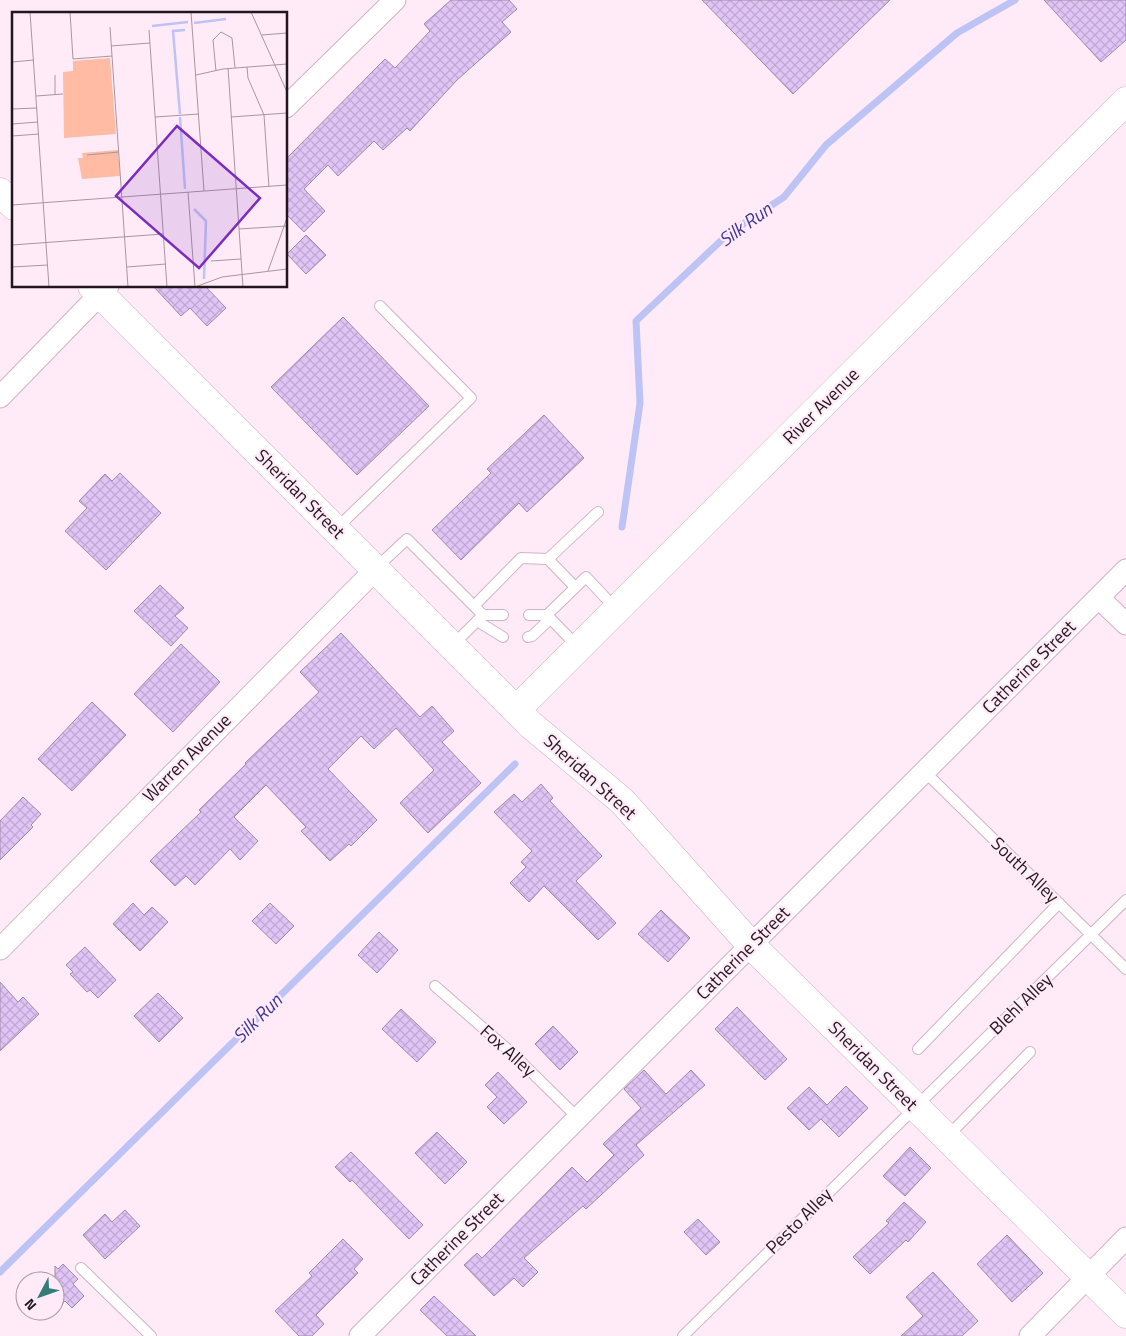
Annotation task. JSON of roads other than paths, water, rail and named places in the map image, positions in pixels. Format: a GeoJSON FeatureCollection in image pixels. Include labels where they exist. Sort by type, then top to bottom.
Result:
{"type":"FeatureCollection","features":[{"type":"Feature","properties":{"kind":"street"},"geometry":{"type":"LineString","coordinates":[[288,105],[395,0]]}},
{"type":"Feature","properties":{"kind":"street","name":"River Avenue"},"geometry":{"type":"LineString","coordinates":[[516,710],[1126,101]]}},
{"type":"Feature","properties":{"kind":"street"},"geometry":{"type":"LineString","coordinates":[[0,192],[12,204]]}},
{"type":"Feature","properties":{"kind":"street"},"geometry":{"type":"LineString","coordinates":[[0,397],[100,289]]}},
{"type":"Feature","properties":{"kind":"street","name":"Sheridan Street"},"geometry":{"type":"LineString","coordinates":[[100,289],[516,710],[622,801],[751,945],[1126,1314]]}},
{"type":"Feature","properties":{"kind":"street","name":"Warren Avenue"},"geometry":{"type":"LineString","coordinates":[[0,948],[376,569]]}},
{"type":"Feature","properties":{"kind":"street","name":"Catherine Street"},"geometry":{"type":"LineString","coordinates":[[360,1336],[1126,570]]}},
{"type":"Feature","properties":{"kind":"street"},"geometry":{"type":"LineString","coordinates":[[1099,598],[1126,624]]}},
{"type":"Feature","properties":{"kind":"street"},"geometry":{"type":"LineString","coordinates":[[1030,1336],[1126,1238]]}},
{"type":"Feature","properties":{"kind":"lane"},"geometry":{"type":"LineString","coordinates":[[336,529],[471,398],[380,306]]}},
{"type":"Feature","properties":{"kind":"lane"},"geometry":{"type":"LineString","coordinates":[[548,559],[598,512]]}},
{"type":"Feature","properties":{"kind":"lane"},"geometry":{"type":"LineString","coordinates":[[376,569],[407,538],[474,606],[480,618],[503,637]]}},
{"type":"Feature","properties":{"kind":"lane"},"geometry":{"type":"LineString","coordinates":[[474,606],[521,558],[548,559],[575,587]]}},
{"type":"Feature","properties":{"kind":"lane"},"geometry":{"type":"LineString","coordinates":[[528,636],[532,636],[586,577],[616,610]]}},
{"type":"Feature","properties":{"kind":"lane"},"geometry":{"type":"LineString","coordinates":[[453,646],[480,618],[503,615]]}},
{"type":"Feature","properties":{"kind":"lane"},"geometry":{"type":"LineString","coordinates":[[528,615],[549,617],[579,648]]}},
{"type":"Feature","properties":{"kind":"lane","name":"South Alley"},"geometry":{"type":"LineString","coordinates":[[924,772],[1126,969]]}},
{"type":"Feature","properties":{"kind":"lane","name":"Blehl Alley"},"geometry":{"type":"LineString","coordinates":[[915,1107],[1126,900]]}},
{"type":"Feature","properties":{"kind":"lane"},"geometry":{"type":"LineString","coordinates":[[918,1048],[1059,903]]}},
{"type":"Feature","properties":{"kind":"lane","name":"Fox Alley"},"geometry":{"type":"LineString","coordinates":[[435,986],[514,1055],[578,1118]]}},
{"type":"Feature","properties":{"kind":"lane"},"geometry":{"type":"LineString","coordinates":[[946,1138],[1030,1052]]}},
{"type":"Feature","properties":{"kind":"lane","name":"Pesto Alley"},"geometry":{"type":"LineString","coordinates":[[683,1336],[915,1107]]}},
{"type":"Feature","properties":{"kind":"lane"},"geometry":{"type":"LineString","coordinates":[[81,1268],[149,1335]]}},
{"type":"Feature","properties":{"kind":"waterway","name":"Silk Run"},"geometry":{"type":"LineString","coordinates":[[622,527],[640,403],[636,321],[728,234],[784,197],[826,145],[957,33],[1015,0]]}},
{"type":"Feature","properties":{"kind":"waterway","name":"Silk Run"},"geometry":{"type":"LineString","coordinates":[[0,1272],[515,764]]}}]}
